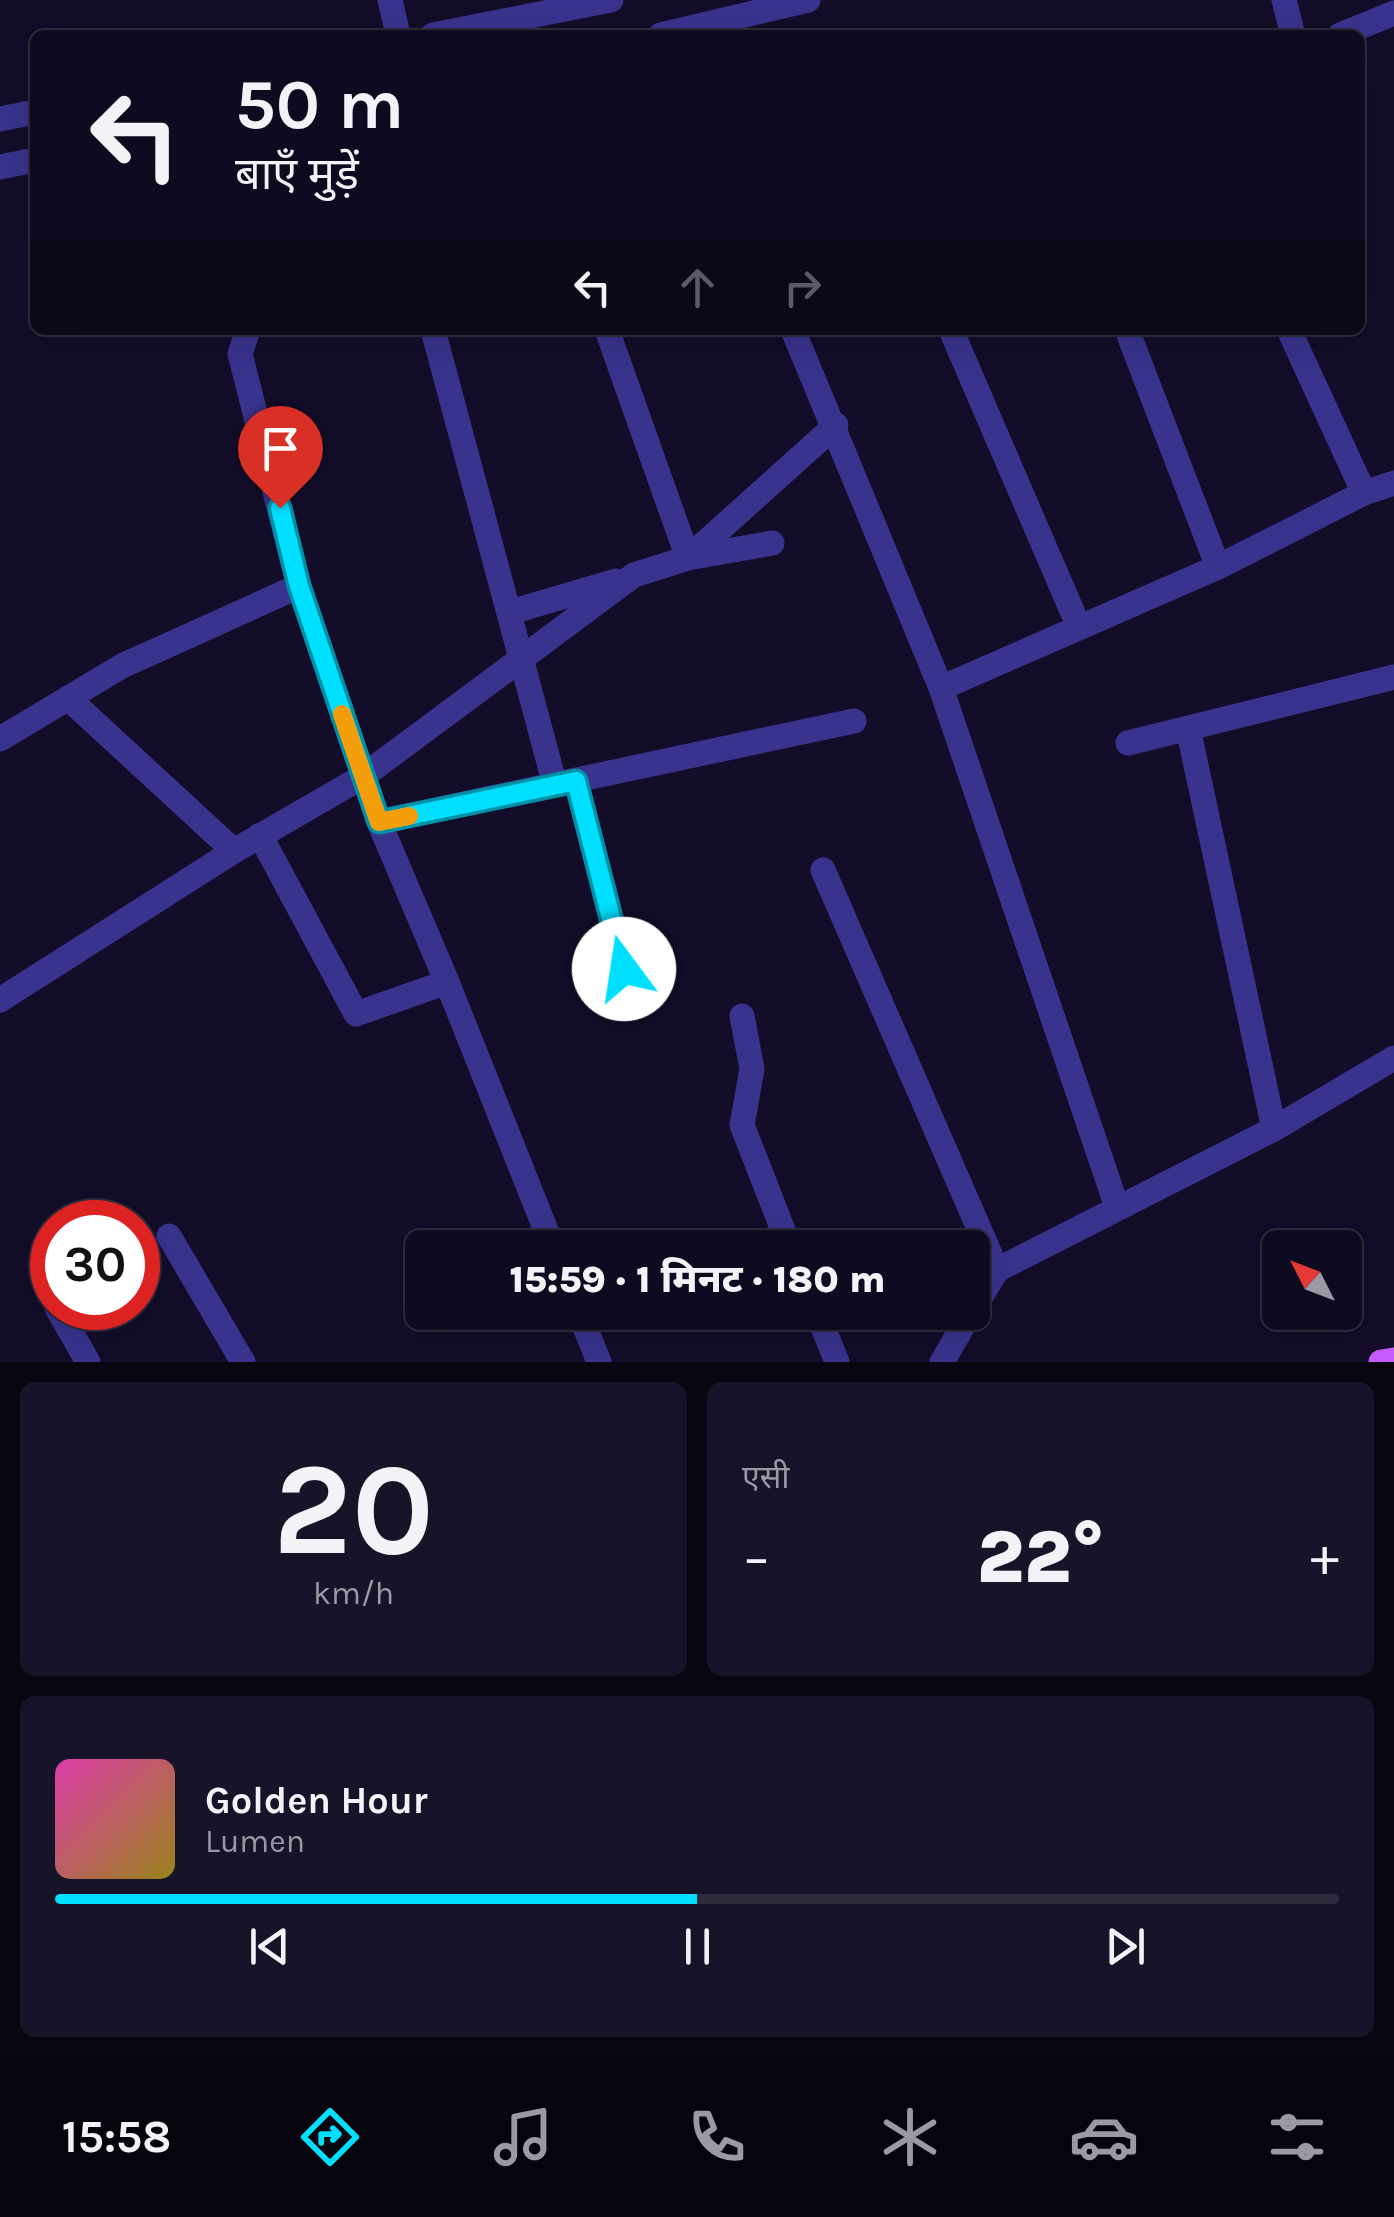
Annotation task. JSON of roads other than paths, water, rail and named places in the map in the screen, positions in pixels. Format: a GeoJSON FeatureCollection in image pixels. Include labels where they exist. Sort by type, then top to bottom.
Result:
{"type":"FeatureCollection","features":[{"type":"Feature","properties":{"kind":"main road"},"geometry":{"type":"LineString","coordinates":[[1381,1362],[1394,1360]]}},
{"type":"Feature","properties":{"kind":"street"},"geometry":{"type":"LineString","coordinates":[[390,0],[397,30]]}},
{"type":"Feature","properties":{"kind":"street"},"geometry":{"type":"LineString","coordinates":[[458,30],[611,0]]}},
{"type":"Feature","properties":{"kind":"street"},"geometry":{"type":"LineString","coordinates":[[688,30],[808,0]]}},
{"type":"Feature","properties":{"kind":"street"},"geometry":{"type":"LineString","coordinates":[[1284,0],[1292,30]]}},
{"type":"Feature","properties":{"kind":"street"},"geometry":{"type":"LineString","coordinates":[[1352,30],[1394,13]]}},
{"type":"Feature","properties":{"kind":"street"},"geometry":{"type":"LineString","coordinates":[[0,119],[30,113]]}},
{"type":"Feature","properties":{"kind":"street"},"geometry":{"type":"LineString","coordinates":[[0,167],[30,161]]}},
{"type":"Feature","properties":{"kind":"street"},"geometry":{"type":"LineString","coordinates":[[246,335],[240,354],[299,586],[362,777],[546,1230]]}},
{"type":"Feature","properties":{"kind":"street"},"geometry":{"type":"LineString","coordinates":[[434,335],[523,658],[624,969]]}},
{"type":"Feature","properties":{"kind":"street"},"geometry":{"type":"LineString","coordinates":[[609,335],[688,558]]}},
{"type":"Feature","properties":{"kind":"street"},"geometry":{"type":"LineString","coordinates":[[795,335],[941,688],[1117,1207]]}},
{"type":"Feature","properties":{"kind":"street"},"geometry":{"type":"LineString","coordinates":[[953,335],[1079,627]]}},
{"type":"Feature","properties":{"kind":"street"},"geometry":{"type":"LineString","coordinates":[[1129,335],[1218,566]]}},
{"type":"Feature","properties":{"kind":"street"},"geometry":{"type":"LineString","coordinates":[[1291,335],[1364,493]]}},
{"type":"Feature","properties":{"kind":"street"},"geometry":{"type":"LineString","coordinates":[[688,558],[836,426]]}},
{"type":"Feature","properties":{"kind":"street"},"geometry":{"type":"LineString","coordinates":[[941,688],[1218,566],[1364,493],[1394,483]]}},
{"type":"Feature","properties":{"kind":"street"},"geometry":{"type":"LineString","coordinates":[[511,612],[688,558],[772,543]]}},
{"type":"Feature","properties":{"kind":"street"},"geometry":{"type":"LineString","coordinates":[[0,1000],[234,851],[362,777],[634,575]]}},
{"type":"Feature","properties":{"kind":"street"},"geometry":{"type":"LineString","coordinates":[[0,740],[122,666],[299,586]]}},
{"type":"Feature","properties":{"kind":"street"},"geometry":{"type":"LineString","coordinates":[[1128,743],[1394,677]]}},
{"type":"Feature","properties":{"kind":"street"},"geometry":{"type":"LineString","coordinates":[[68,698],[234,851]]}},
{"type":"Feature","properties":{"kind":"street"},"geometry":{"type":"LineString","coordinates":[[379,822],[854,721]]}},
{"type":"Feature","properties":{"kind":"street"},"geometry":{"type":"LineString","coordinates":[[1188,728],[1274,1129]]}},
{"type":"Feature","properties":{"kind":"street"},"geometry":{"type":"LineString","coordinates":[[260,836],[356,1014],[447,982]]}},
{"type":"Feature","properties":{"kind":"street"},"geometry":{"type":"LineString","coordinates":[[823,870],[997,1270]]}},
{"type":"Feature","properties":{"kind":"street"},"geometry":{"type":"LineString","coordinates":[[742,1016],[752,1069],[742,1124],[783,1230]]}},
{"type":"Feature","properties":{"kind":"street"},"geometry":{"type":"LineString","coordinates":[[990,1282],[997,1270],[1274,1129],[1394,1058]]}},
{"type":"Feature","properties":{"kind":"street"},"geometry":{"type":"LineString","coordinates":[[169,1236],[243,1362]]}},
{"type":"Feature","properties":{"kind":"street"},"geometry":{"type":"LineString","coordinates":[[70,1330],[88,1362]]}},
{"type":"Feature","properties":{"kind":"street"},"geometry":{"type":"LineString","coordinates":[[586,1330],[599,1362]]}},
{"type":"Feature","properties":{"kind":"street"},"geometry":{"type":"LineString","coordinates":[[824,1330],[837,1362]]}},
{"type":"Feature","properties":{"kind":"street"},"geometry":{"type":"LineString","coordinates":[[942,1362],[961,1330]]}}]}
